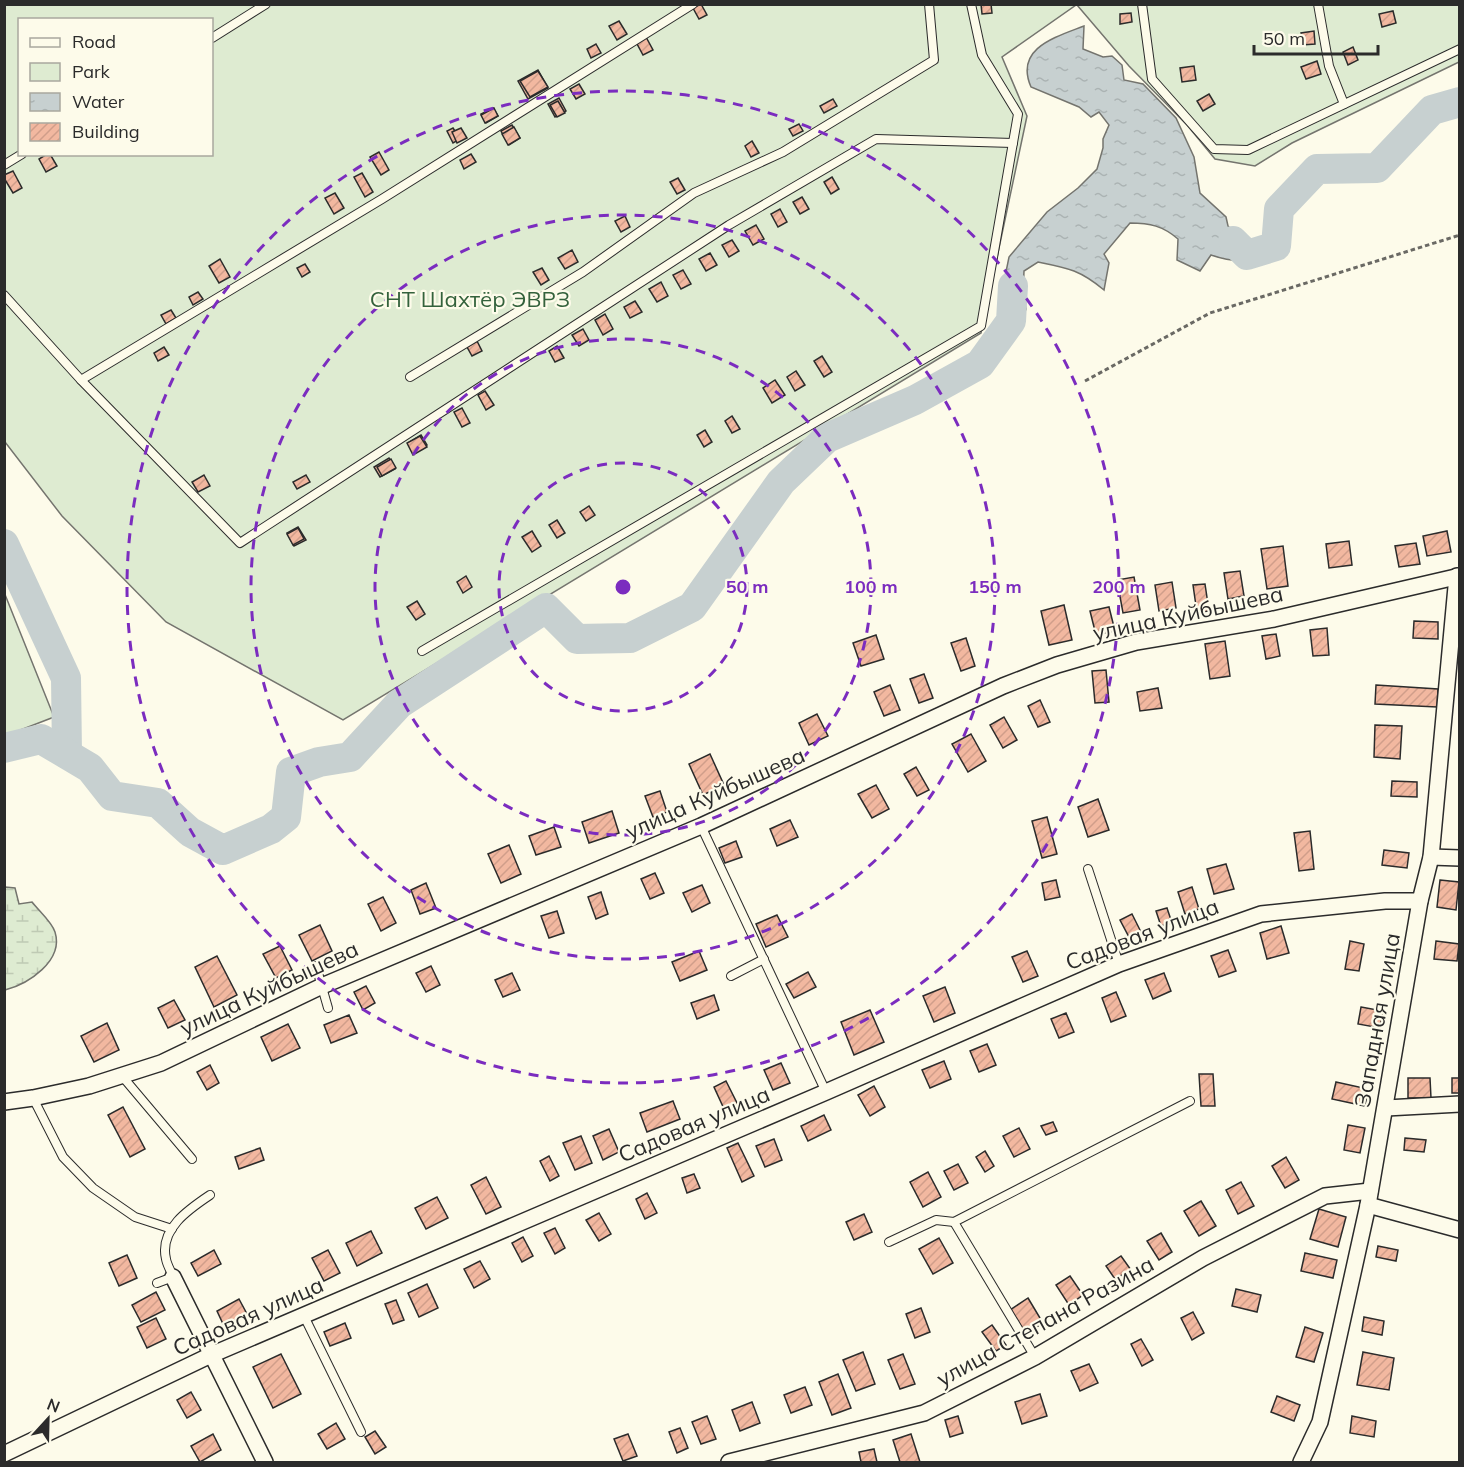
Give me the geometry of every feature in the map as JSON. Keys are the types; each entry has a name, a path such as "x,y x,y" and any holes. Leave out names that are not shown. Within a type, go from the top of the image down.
{"street":[{"name":"улица Куйбышева","path":"4,1102 89,1086 161,1064 322,986 700,826 1003,686 1057,665 1136,642 1274,619 1458,576"},
{"name":"Западная улица","path":"1301,1462 1320,1422 1369,1198 1420,901 1431,857 1458,576"},
{"path":"1431,857 1460,858"},
{"name":"Садовая улица","path":"4,1454 211,1355 1119,964 1262,914 1332,906 1420,901"},
{"path":"1386,1108 1460,1104"},
{"name":"улица Степана Разина","path":"729,1462 924,1413 1035,1357 1203,1258 1325,1196 1369,1198"},
{"path":"1369,1198 1460,1230"},
{"path":"173,1277 265,1462"}],"lane":[{"path":"213,37 266,4"},
{"path":"81,380 382,199 693,4"},
{"path":"410,377 583,272 694,193 783,152 934,60 930,4"},
{"path":"422,651 981,326 1018,114 982,55 970,4"},
{"path":"1142,4 1152,79 1214,149 1248,150 1460,49"},
{"path":"1317,4 1329,66 1344,105"},
{"path":"4,295 81,380 240,543 729,225 876,140 1013,143"},
{"path":"4,165 19,156"},
{"path":"700,826 826,1092"},
{"path":"1088,869 1119,964"},
{"path":"731,976 764,959"},
{"path":"316,966 328,1008"},
{"path":"122,1076 192,1159"},
{"path":"33,1098 63,1157 93,1188 135,1217 172,1229"},
{"path":"889,1242 936,1220 954,1222 1190,1101"},
{"path":"157,1283 173,1277 165,1257 167,1238 177,1220 210,1195"},
{"path":"954,1222 1035,1357"},
{"path":"304,1316 361,1432"}],"path":[{"path":"1085,381 1210,313 1460,236"}],"green space":[{"name":"СНТ Шахтёр ЭВРЗ","path":"5,5 1076,5 1002,57 1027,116 981,333 343,720 166,622 62,516 5,442"},
{"path":"1077,5 1459,5 1459,62 1292,143 1255,166 1215,159 1187,125 1129,66"},
{"path":"4,592 54,717 5,736 4,736"},
{"path":"5,887 15,888 19,904 32,902 51,924 55,932 56,943 49,962 42,970 24,982 5,990"}],"water":[{"path":"1084,26 1083,49 1103,57 1112,56 1122,65 1124,80 1143,84 1176,118 1194,157 1200,193 1226,217 1228,226 1247,248 1264,243 1269,255 1240,261 1211,255 1200,271 1177,260 1178,239 1167,231 1156,226 1130,223 1104,254 1109,263 1104,290 1080,274 1058,266 1038,262 1024,271 1023,294 1026,309 1018,331 1003,320 999,306 1009,257 1047,212 1078,188 1097,169 1103,139 1109,125 1099,112 1091,117 1079,107 1031,87 1027,74 1028,63 1033,53 1050,40"}],"building":[{"path":"701,4 707,15 699,19 693,8"},
{"path":"981,4 991,4 992,13 982,14"},
{"path":"1393,11 1396,23 1382,27 1379,14"},
{"path":"1131,13 1132,22 1120,24 1120,14"},
{"path":"619,21 627,34 617,40 609,26"},
{"path":"1314,31 1315,44 1302,45 1301,33"},
{"path":"646,37 653,50 643,55 636,42"},
{"path":"596,44 601,53 591,58 587,49"},
{"path":"1353,47 1358,60 1348,65 1343,52"},
{"path":"1317,61 1321,74 1306,79 1301,67"},
{"path":"1194,66 1196,80 1182,82 1180,68"},
{"path":"538,70 548,88 528,99 518,81"},
{"path":"538,71 548,87 530,97 520,81"},
{"path":"579,84 585,94 576,99 570,89"},
{"path":"1209,94 1215,104 1203,111 1197,101"},
{"path":"559,98 566,111 555,117 548,104"},
{"path":"833,99 837,106 824,113 820,106"},
{"path":"558,101 565,113 557,117 550,105"},
{"path":"493,108 498,116 486,123 481,114"},
{"path":"494,108 498,116 485,123 481,115"},
{"path":"799,124 803,131 793,136 789,129"},
{"path":"512,125 520,138 509,145 501,131"},
{"path":"514,127 520,138 508,145 502,134"},
{"path":"453,128 460,139 453,143 447,131"},
{"path":"461,128 467,138 457,143 452,132"},
{"path":"752,141 759,153 751,157 745,146"},
{"path":"379,152 389,170 381,175 370,157"},
{"path":"471,154 476,162 464,169 460,160"},
{"path":"51,156 57,166 46,172 39,159"},
{"path":"13,171 22,188 13,193 4,175"},
{"path":"362,173 373,192 365,197 354,177"},
{"path":"832,177 839,189 831,194 824,182"},
{"path":"678,178 685,190 677,194 670,182"},
{"path":"335,193 344,208 334,214 325,198"},
{"path":"802,197 809,209 800,214 793,202"},
{"path":"780,209 787,222 778,227 771,214"},
{"path":"625,216 630,227 621,232 615,221"},
{"path":"756,225 764,239 753,245 745,231"},
{"path":"732,240 739,251 729,257 722,245"},
{"path":"572,250 578,262 565,269 558,258"},
{"path":"710,253 717,265 706,271 699,259"},
{"path":"220,259 230,277 219,283 209,266"},
{"path":"305,264 310,272 302,277 297,268"},
{"path":"542,268 549,280 541,285 533,272"},
{"path":"683,270 691,284 681,289 673,275"},
{"path":"661,282 668,296 657,302 649,289"},
{"path":"198,292 203,299 193,305 189,297"},
{"path":"635,301 642,312 630,318 624,307"},
{"path":"171,310 176,318 166,324 161,315"},
{"path":"605,314 613,329 603,335 595,320"},
{"path":"583,329 589,340 579,346 572,335"},
{"path":"477,341 482,351 472,356 467,347"},
{"path":"557,346 564,358 555,362 549,351"},
{"path":"164,347 169,355 158,361 154,353"},
{"path":"822,356 832,372 824,377 814,361"},
{"path":"796,371 805,385 795,391 787,377"},
{"path":"775,380 785,395 772,403 763,388"},
{"path":"485,391 494,405 486,410 478,395"},
{"path":"462,408 470,423 462,427 454,412"},
{"path":"732,416 740,429 732,433 725,421"},
{"path":"705,430 712,442 704,447 697,435"},
{"path":"421,435 427,445 413,453 408,443"},
{"path":"420,436 427,447 413,455 407,443"},
{"path":"389,458 395,469 380,477 374,467"},
{"path":"391,459 396,468 382,476 377,467"},
{"path":"204,475 210,486 198,492 192,482"},
{"path":"306,475 310,482 297,489 293,482"},
{"path":"589,506 595,515 586,521 580,512"},
{"path":"557,520 565,533 557,538 549,525"},
{"path":"298,527 306,540 294,546 287,533"},
{"path":"298,528 304,539 293,545 287,534"},
{"path":"532,531 541,546 532,552 522,537"},
{"path":"1447,531 1451,552 1427,556 1423,536"},
{"path":"1349,541 1352,565 1329,568 1326,544"},
{"path":"1416,543 1420,564 1399,567 1395,546"},
{"path":"1283,546 1288,586 1267,589 1261,549"},
{"path":"1240,571 1244,596 1228,599 1224,573"},
{"path":"466,576 472,587 463,593 457,582"},
{"path":"1134,577 1140,610 1123,613 1117,580"},
{"path":"1172,582 1176,608 1159,611 1155,585"},
{"path":"1205,584 1209,611 1197,613 1193,585"},
{"path":"417,601 425,614 416,620 407,607"},
{"path":"1064,605 1072,640 1049,645 1041,611"},
{"path":"1109,607 1115,631 1096,635 1090,611"},
{"path":"1414,621 1438,622 1438,639 1413,638"},
{"path":"1327,628 1329,655 1313,656 1310,630"},
{"path":"1276,634 1280,656 1266,659 1262,636"},
{"path":"876,635 884,659 861,666 853,643"},
{"path":"966,638 975,666 961,671 951,643"},
{"path":"1225,641 1230,676 1210,679 1205,644"},
{"path":"1106,670 1109,702 1095,703 1092,671"},
{"path":"924,674 933,698 919,703 910,679"},
{"path":"890,685 900,710 884,716 874,692"},
{"path":"1376,685 1438,689 1437,707 1375,704"},
{"path":"1158,688 1162,708 1140,711 1137,692"},
{"path":"1040,700 1050,722 1038,727 1028,706"},
{"path":"817,714 828,736 809,745 799,723"},
{"path":"1004,717 1017,740 1003,748 990,725"},
{"path":"1375,725 1402,726 1400,759 1374,757"},
{"path":"971,734 986,761 968,772 952,744"},
{"path":"710,754 724,785 703,795 689,764"},
{"path":"916,767 929,790 917,796 904,774"},
{"path":"1392,781 1417,782 1417,797 1391,796"},
{"path":"876,785 889,809 872,818 858,794"},
{"path":"660,791 667,812 653,817 645,796"},
{"path":"1098,799 1109,830 1088,837 1078,807"},
{"path":"612,811 619,833 589,843 582,822"},
{"path":"1047,817 1057,854 1042,858 1032,821"},
{"path":"790,820 798,837 777,846 770,829"},
{"path":"554,827 561,847 536,855 529,836"},
{"path":"1310,831 1314,869 1299,871 1294,833"},
{"path":"736,841 742,857 725,863 719,848"},
{"path":"509,845 521,874 501,883 488,854"},
{"path":"1384,850 1409,853 1407,868 1382,865"},
{"path":"1226,864 1234,889 1214,894 1207,869"},
{"path":"655,873 664,893 650,899 641,879"},
{"path":"1056,880 1060,897 1045,900 1042,883"},
{"path":"1440,880 1459,882 1456,910 1437,907"},
{"path":"426,883 436,908 420,914 411,890"},
{"path":"702,885 710,903 692,912 683,893"},
{"path":"1192,887 1199,909 1185,914 1178,892"},
{"path":"601,892 608,914 596,919 588,897"},
{"path":"383,897 396,923 381,931 368,904"},
{"path":"1167,908 1172,923 1161,926 1156,911"},
{"path":"557,911 564,933 549,938 541,916"},
{"path":"1132,914 1141,932 1129,937 1120,920"},
{"path":"777,915 788,937 766,947 756,924"},
{"path":"320,925 332,951 312,961 299,935"},
{"path":"1281,926 1289,953 1267,959 1260,933"},
{"path":"1350,941 1364,944 1359,971 1345,969"},
{"path":"1436,941 1459,944 1457,961 1434,959"},
{"path":"280,946 292,970 276,978 263,954"},
{"path":"1228,950 1236,971 1219,977 1211,956"},
{"path":"699,951 707,970 680,981 672,962"},
{"path":"1027,951 1038,976 1023,982 1012,957"},
{"path":"217,956 237,995 214,1007 195,967"},
{"path":"431,966 440,985 426,992 416,973"},
{"path":"808,972 816,987 794,998 786,984"},
{"path":"512,973 520,990 503,997 495,980"},
{"path":"1164,973 1171,991 1153,999 1145,980"},
{"path":"366,986 375,1003 363,1010 354,992"},
{"path":"945,987 955,1013 934,1022 923,996"},
{"path":"1116,992 1126,1016 1111,1022 1102,998"},
{"path":"714,995 719,1010 697,1019 691,1003"},
{"path":"174,1000 185,1020 168,1028 158,1008"},
{"path":"1361,1007 1383,1011 1380,1028 1358,1024"},
{"path":"870,1010 884,1042 854,1055 841,1022"},
{"path":"1066,1013 1074,1032 1059,1038 1051,1019"},
{"path":"349,1015 357,1033 331,1043 324,1025"},
{"path":"107,1023 119,1050 94,1062 81,1036"},
{"path":"288,1024 300,1048 272,1061 261,1037"},
{"path":"987,1044 996,1065 979,1072 970,1051"},
{"path":"944,1061 951,1079 930,1088 922,1070"},
{"path":"781,1063 790,1083 773,1090 764,1070"},
{"path":"210,1065 219,1083 207,1090 197,1072"},
{"path":"1199,1074 1213,1074 1215,1106 1201,1106"},
{"path":"1408,1078 1430,1078 1431,1098 1408,1098"},
{"path":"1452,1078 1460,1078 1460,1093 1452,1093"},
{"path":"726,1081 738,1105 725,1111 714,1087"},
{"path":"1336,1082 1368,1089 1365,1106 1332,1099"},
{"path":"874,1086 885,1107 870,1116 858,1095"},
{"path":"673,1101 680,1119 647,1132 640,1113"},
{"path":"123,1107 145,1149 130,1157 108,1115"},
{"path":"824,1115 831,1130 808,1141 801,1126"},
{"path":"1053,1122 1057,1131 1046,1135 1041,1126"},
{"path":"1348,1125 1365,1128 1360,1153 1344,1150"},
{"path":"1019,1128 1030,1149 1014,1157 1003,1136"},
{"path":"609,1129 619,1152 603,1160 593,1136"},
{"path":"581,1136 592,1163 575,1170 563,1143"},
{"path":"1405,1138 1426,1140 1424,1152 1404,1150"},
{"path":"774,1139 782,1160 765,1167 756,1146"},
{"path":"738,1143 754,1176 742,1182 727,1148"},
{"path":"260,1148 264,1160 239,1169 235,1157"},
{"path":"985,1151 994,1166 985,1172 976,1157"},
{"path":"549,1156 559,1176 550,1181 540,1161"},
{"path":"1286,1157 1299,1180 1285,1188 1272,1166"},
{"path":"958,1164 968,1183 954,1190 944,1171"},
{"path":"928,1172 941,1197 923,1207 910,1182"},
{"path":"694,1174 700,1188 687,1193 682,1178"},
{"path":"486,1177 501,1207 486,1214 471,1185"},
{"path":"1241,1182 1254,1206 1238,1214 1226,1190"},
{"path":"647,1193 657,1213 645,1219 636,1199"},
{"path":"437,1197 448,1218 426,1229 415,1208"},
{"path":"1201,1201 1216,1226 1199,1236 1184,1211"},
{"path":"1319,1209 1346,1217 1338,1247 1310,1239"},
{"path":"599,1213 611,1234 599,1241 586,1220"},
{"path":"864,1214 872,1232 854,1240 846,1222"},
{"path":"555,1228 565,1248 555,1254 544,1233"},
{"path":"371,1231 382,1253 357,1266 346,1243"},
{"path":"1161,1233 1172,1252 1159,1260 1147,1241"},
{"path":"523,1237 533,1256 522,1262 512,1243"},
{"path":"939,1238 953,1263 933,1274 919,1249"},
{"path":"1378,1246 1398,1250 1396,1261 1376,1257"},
{"path":"214,1250 221,1264 198,1276 191,1263"},
{"path":"328,1250 340,1273 324,1281 312,1258"},
{"path":"1305,1253 1337,1260 1333,1278 1301,1271"},
{"path":"127,1255 137,1278 119,1286 109,1263"},
{"path":"1121,1256 1131,1270 1115,1279 1106,1266"},
{"path":"480,1261 490,1279 474,1288 464,1269"},
{"path":"1070,1276 1083,1295 1069,1305 1056,1285"},
{"path":"427,1284 438,1308 419,1317 408,1293"},
{"path":"1236,1289 1261,1295 1257,1312 1232,1306"},
{"path":"156,1292 165,1310 141,1322 132,1305"},
{"path":"1028,1298 1043,1323 1025,1334 1010,1310"},
{"path":"239,1299 247,1314 224,1326 217,1311"},
{"path":"396,1300 404,1320 393,1324 385,1304"},
{"path":"921,1308 930,1332 915,1338 906,1314"},
{"path":"1193,1312 1204,1333 1192,1340 1181,1318"},
{"path":"1364,1317 1384,1321 1382,1335 1362,1331"},
{"path":"156,1318 166,1339 147,1348 137,1327"},
{"path":"345,1323 351,1338 330,1346 324,1332"},
{"path":"992,1325 1006,1345 996,1351 982,1332"},
{"path":"1305,1327 1323,1333 1314,1362 1296,1357"},
{"path":"1141,1339 1153,1360 1142,1366 1131,1344"},
{"path":"863,1352 875,1384 856,1391 843,1360"},
{"path":"1363,1352 1394,1358 1389,1390 1357,1385"},
{"path":"281,1354 301,1394 273,1408 253,1367"},
{"path":"903,1354 915,1384 900,1389 888,1360"},
{"path":"1089,1364 1098,1383 1080,1391 1071,1371"},
{"path":"838,1374 851,1408 832,1415 819,1382"},
{"path":"805,1387 812,1405 791,1413 784,1395"},
{"path":"191,1392 201,1410 187,1418 177,1400"},
{"path":"1040,1394 1047,1416 1022,1424 1015,1402"},
{"path":"1277,1396 1300,1405 1294,1421 1271,1412"},
{"path":"752,1402 760,1423 740,1431 732,1410"},
{"path":"707,1416 716,1439 701,1444 692,1422"},
{"path":"958,1416 963,1433 950,1437 945,1420"},
{"path":"1352,1416 1376,1421 1374,1437 1350,1433"},
{"path":"336,1423 345,1439 327,1449 318,1434"},
{"path":"680,1428 688,1448 677,1453 669,1432"},
{"path":"375,1431 386,1447 375,1454 365,1437"},
{"path":"213,1434 221,1450 200,1462 191,1446"},
{"path":"628,1434 637,1456 623,1461 614,1439"},
{"path":"911,1434 920,1462 900,1462 893,1440"},
{"path":"874,1449 877,1462 861,1462 859,1452"}],"waterway":[{"path":"1233,241 1247,255 1276,246 1279,209 1317,169 1377,168 1432,110 1460,102"},
{"path":"4,748 41,739 90,768 112,796 158,803 190,832 223,850 271,829 286,817 291,772 319,762 350,757 399,704 546,608 577,639 630,638 692,607 781,482 827,438 915,400 980,364 1011,321 1013,286"},
{"path":"4,544 66,678 67,754"}]}
